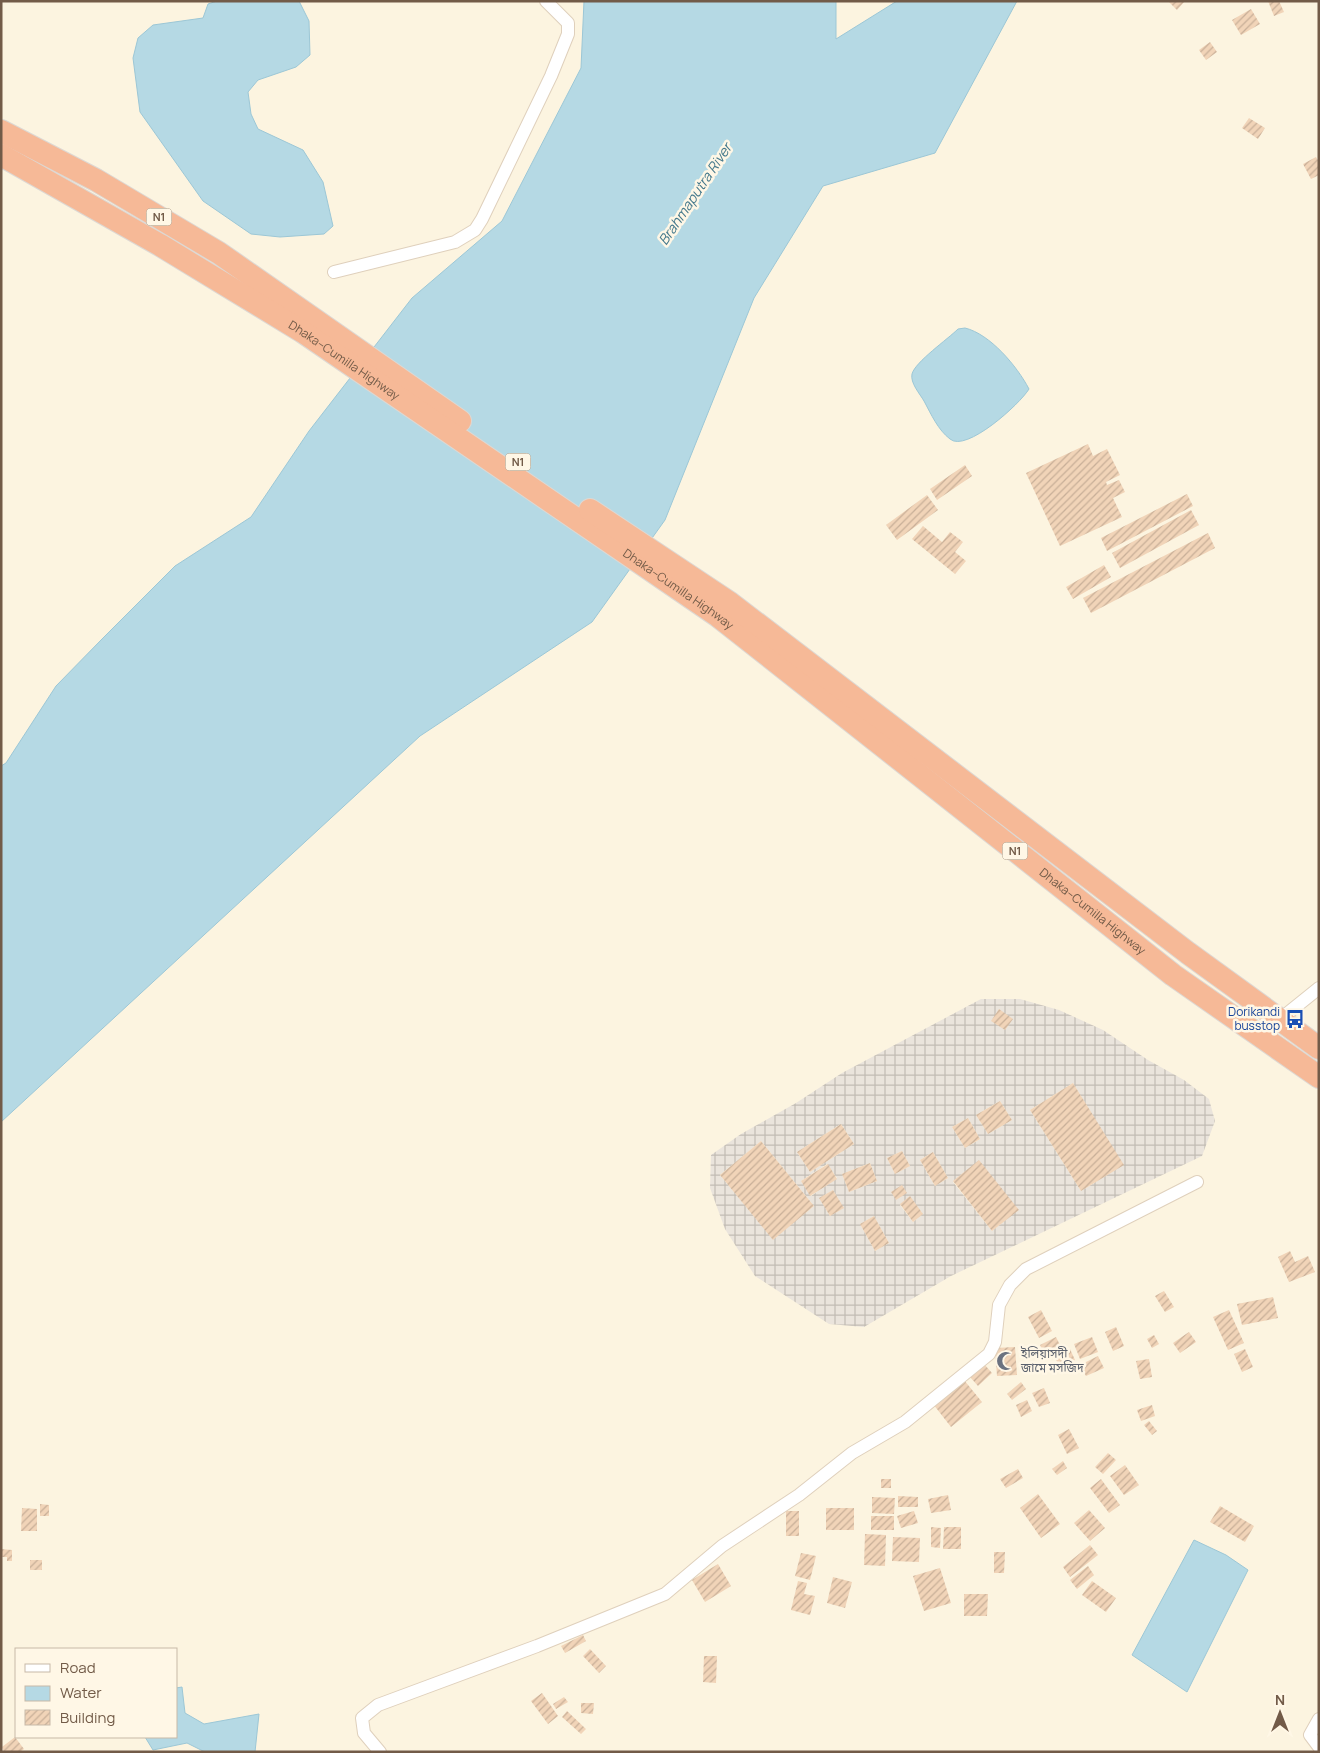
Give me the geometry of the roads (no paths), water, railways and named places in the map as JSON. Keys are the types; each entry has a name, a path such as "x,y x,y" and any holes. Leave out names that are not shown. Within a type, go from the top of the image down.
{"highway":[{"name":"Dhaka–Cumilla Highway","path":"1,131 96,180 219,253 307,324"},
{"name":"Dhaka–Cumilla Highway","path":"1,155 307,324 512,459 724,609 1278,1021 1319,1048"},
{"name":"Dhaka–Cumilla Highway","path":"724,609 1172,975 1319,1077"}],"street":[{"path":"334,272 455,242 475,230 551,76 568,34 568,23 546,1"},
{"path":"1278,1021 1319,988"},
{"path":"380,1752 364,1733 362,1718 378,1705 537,1646 665,1594 722,1546 799,1496 852,1453 906,1422 989,1354 995,1342 999,1306 1010,1285 1026,1269 1197,1182"},
{"path":"1319,1719 1310,1734 1319,1747"}],"water":[{"path":"217,1 299,1 309,21 310,55 296,67 258,80 248,92 251,114 258,129 303,150 323,182 333,226 324,234 280,237 251,234 203,201 140,112 133,58 138,38 153,25 203,18 208,4"},
{"name":"Brahmaputra River","path":"584,1 836,1 836,39 897,1 1017,1 935,153 823,186 754,298 665,520 592,622 420,736 1,1122 1,766 6,763 56,686 175,566 251,517 309,431 412,298 502,221 581,68"},
{"path":"965,328 984,337 1002,352 1029,389 1015,405 992,425 968,439 958,441 950,439 938,426 914,385 912,374 919,363 932,351 958,329"},
{"path":"1194,1540 1226,1555 1248,1570 1187,1692 1132,1655"},
{"path":"182,1687 185,1713 204,1724 259,1714 255,1752 205,1752 187,1743 153,1750 146,1738 178,1738 178,1688"}],"place":[{"name":"Dorikandi busstop","path":"1295,1019"},
{"name":"ইলিয়াসদী জামে মসজিদ","path":"1006,1361"}]}
